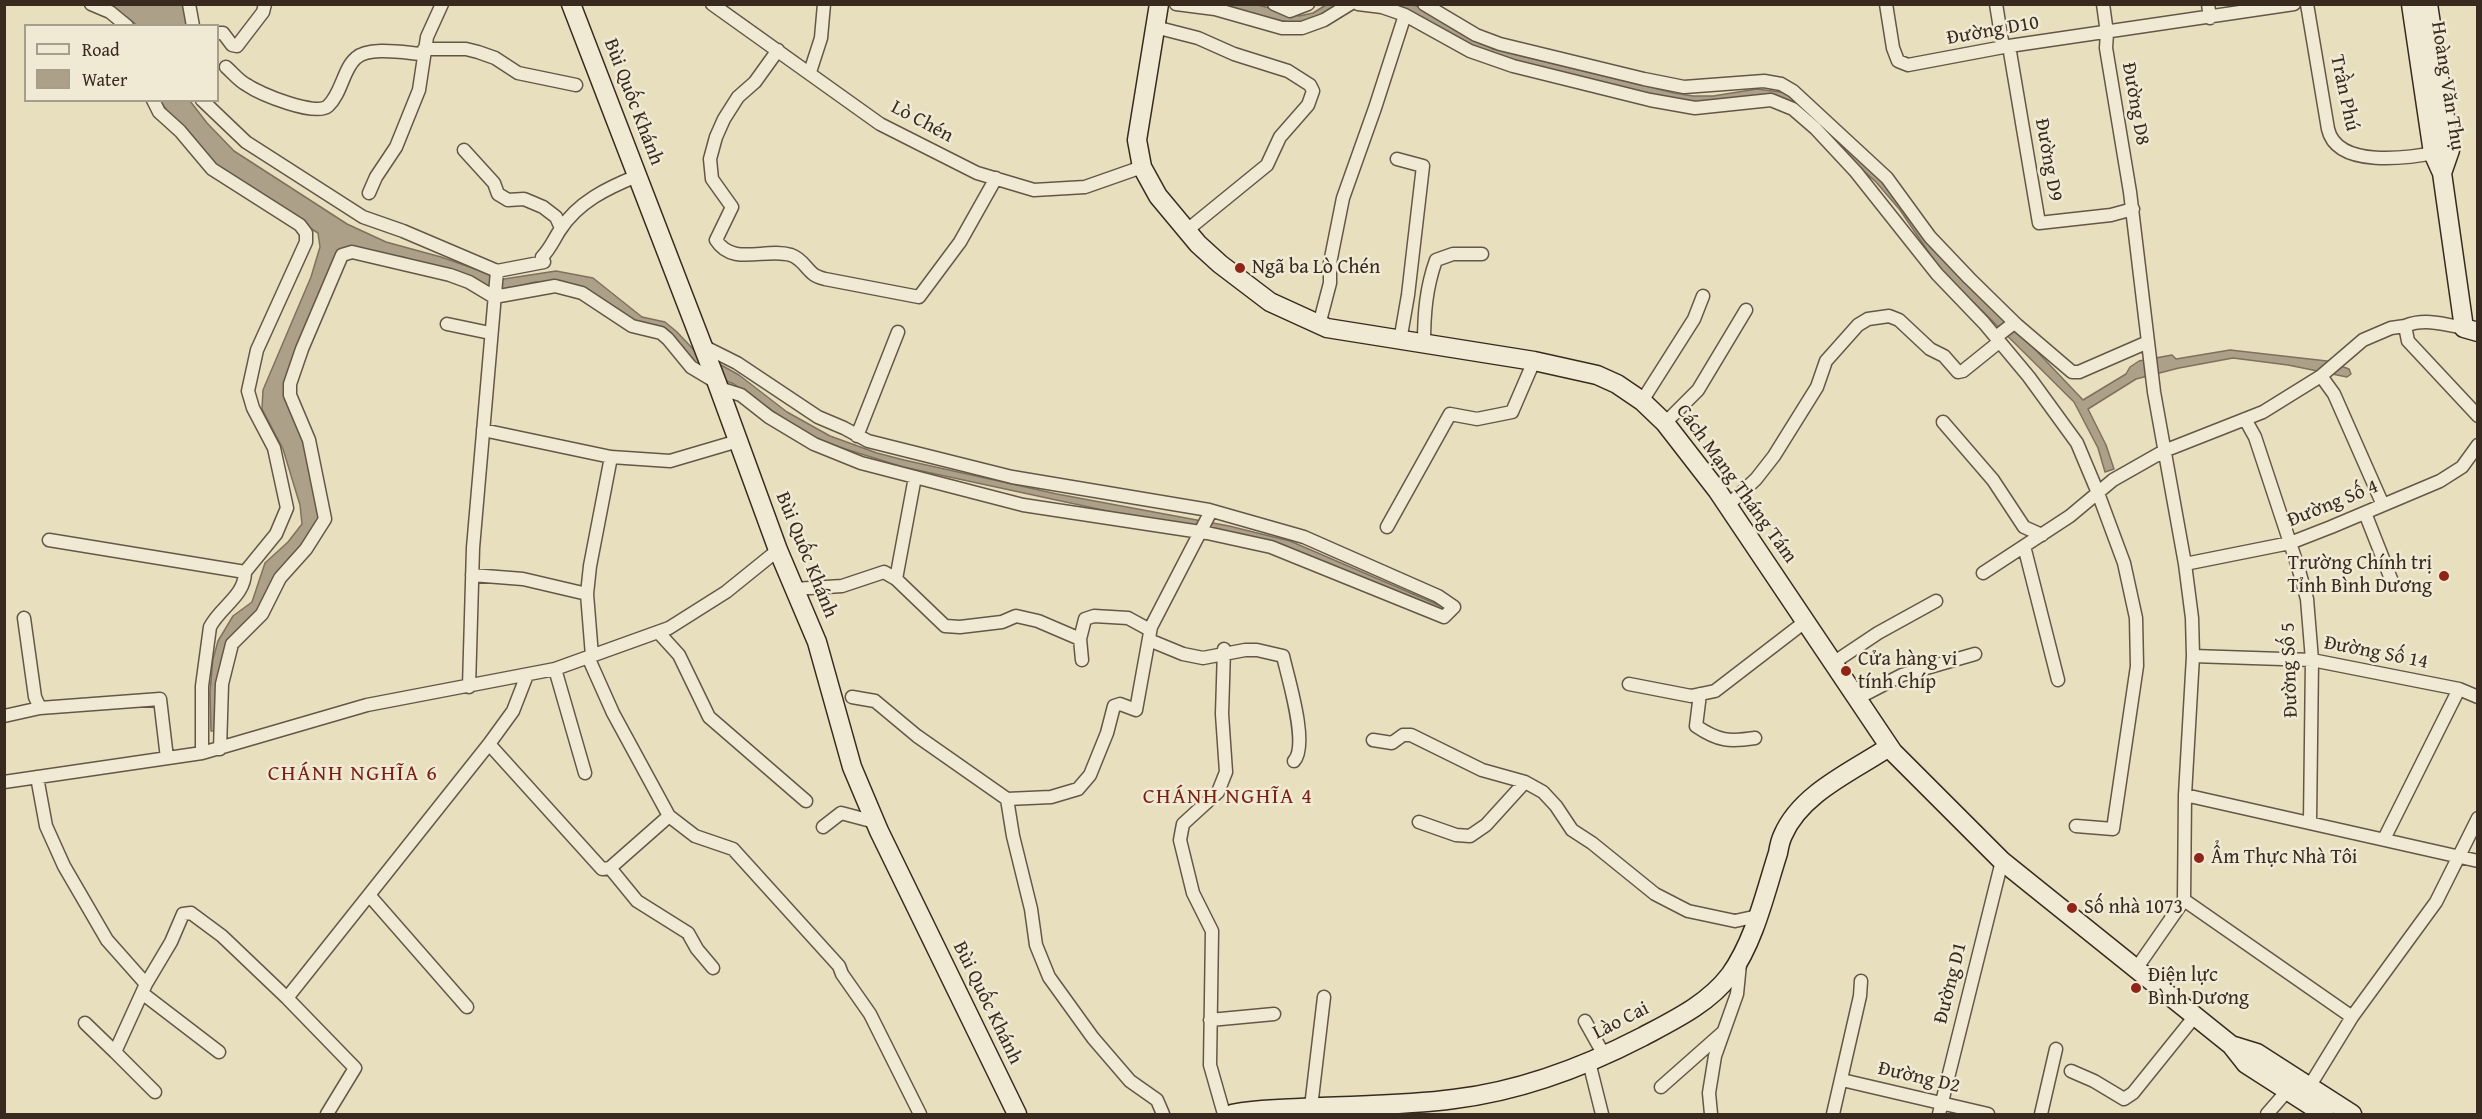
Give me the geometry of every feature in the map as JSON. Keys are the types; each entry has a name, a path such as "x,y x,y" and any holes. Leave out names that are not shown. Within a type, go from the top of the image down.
{"street":[{"path":"91,4 110,12 125,24"},
{"path":"189,4 194,24"},
{"path":"219,33 223,33 232,45 237,46 263,12 265,4"},
{"path":"369,193 376,177 396,147 423,75 424,52 442,4"},
{"name":"Bùi Quốc Khánh","path":"571,4 718,386 778,550 817,642 852,767 874,822 1017,1114"},
{"name":"Lò Chén","path":"712,4 880,124 977,172 1034,190 1085,187 1142,167"},
{"path":"810,72 821,38 824,4"},
{"name":"Cách Mạng Tháng Tám","path":"1159,4 1137,140 1142,167 1158,196 1186,231 1220,264 1270,302 1319,325 1400,341 1533,361 1597,375 1617,384 1642,401 1665,423 1693,457 1889,747 1947,808 2002,861 2231,1045 2246,1064 2324,1114"},
{"path":"1176,4 1215,9 1282,28 1302,28 1324,20 1350,4"},
{"path":"1274,4 1290,11 1308,4"},
{"path":"1358,4 1382,7 1405,15 1470,51 1513,66 1650,100 1695,108 1771,100 1793,109 1815,128 1850,166 1894,217 1937,274 2029,377 2077,443 2124,563 2136,618 2137,666 2113,829 2076,826"},
{"path":"1424,4 1476,35 1500,44 1684,87 1764,81 1781,84 1814,107 1887,178 1930,237 2014,323 2072,372 2079,372 2149,348"},
{"name":"Đường D10","path":"1886,4 1893,48 1898,61 1908,65 2006,47 2294,4"},
{"name":"Đường D9","path":"1996,4 2039,223 2111,215 2133,209"},
{"name":"Đường D8","path":"2103,4 2107,33 2106,48 2133,209 2154,392 2192,618 2193,656 2185,795 2184,900"},
{"path":"2208,4 2210,18"},
{"name":"Trần Phú","path":"2307,4 2328,129 2334,143 2345,151 2367,157 2402,157 2441,152"},
{"name":"Hoàng Văn Thụ","path":"2411,4 2424,17 2442,173 2471,330"},
{"path":"1319,325 1330,283 1330,263 1343,198 1405,15"},
{"path":"1155,27 1198,38 1234,54 1288,71 1310,85 1313,91 1308,105 1280,137 1267,165 1186,231"},
{"path":"226,67 244,84 262,94 318,110 327,107 332,102 351,64 362,54 386,51 424,52 466,49 495,58 518,73 576,85"},
{"path":"778,50 755,82 738,97 716,137 710,159 712,179 732,207 716,240 723,249 736,256 788,254 800,259 812,274 825,279 919,297 960,242 996,178"},
{"path":"1717,84 1720,106"},
{"path":"154,102 159,112 180,130 213,169 300,225 306,233 306,242 257,350 248,391 253,408 274,448 287,508 276,534 245,572 243,586 214,618 210,627 202,686 202,753"},
{"path":"204,102 246,142 363,217 403,231 497,273 543,262 542,257 550,249 561,228 582,206 602,190 637,176"},
{"path":"464,150 494,183 498,194 508,200 524,199 543,207 556,217 561,228"},
{"path":"1850,166 1863,155"},
{"path":"1396,159 1423,166 1408,295 1400,341"},
{"path":"220,749 222,684 232,644 262,614 280,578 306,549 325,519 309,440 290,395 290,384 302,349 342,255 352,252 450,275 494,295 555,286 582,292 632,326 661,333 691,367 718,386 741,395 769,417 814,444 861,463 1023,505 1199,531 1271,547 1444,617 1455,607 1438,596 1304,537 1209,510 1012,477 868,441 818,417 750,371 704,350"},
{"path":"1424,344 1425,301 1436,260 1454,254 1482,254"},
{"path":"469,687 472,575 490,333 497,273"},
{"path":"1642,401 1694,319 1703,296"},
{"path":"1665,423 1698,390 1746,310"},
{"path":"1727,506 1756,479 1774,456 1817,387 1826,361 1858,325 1879,316 1889,316 1899,320 1930,349 1944,356 1958,372 1963,371 2014,323"},
{"path":"1983,573 2070,516 2113,480 2164,451 2263,412 2321,376 2363,340 2391,328 2414,322 2437,322 2471,330"},
{"path":"447,324 490,333"},
{"path":"2405,326 2408,341 2478,416"},
{"path":"857,436 898,332"},
{"path":"1388,527 1450,414 1477,419 1512,412 1533,361"},
{"path":"2321,376 2334,394 2383,505"},
{"name":"Đường Số 5","path":"2245,419 2255,437 2307,599 2312,660 2310,822"},
{"path":"1943,422 1993,480 2024,527 2042,534"},
{"path":"483,430 611,457 641,457 670,461 738,441"},
{"name":"Đường Số 4","path":"2184,564 2290,543 2365,513 2440,481 2462,467 2478,445"},
{"path":"611,457 590,566 587,594 590,657 613,713 669,816 695,836 733,849 837,963 870,1014 920,1114"},
{"path":"897,579 915,477"},
{"path":"2365,513 2393,584"},
{"path":"852,697 875,700 917,736 1007,799 1051,797 1073,792 1090,775 1114,706 1120,704 1136,710 1149,635 1209,514"},
{"path":"49,540 245,572"},
{"path":"2024,546 2058,680"},
{"path":"4,782 202,753 368,705 555,669 659,633 726,592 778,550"},
{"path":"794,589 842,586 884,572 897,579 945,626 960,627 1002,622 1016,616 1038,621 1080,639"},
{"path":"472,575 523,579 587,594"},
{"path":"1833,663 1878,633 1935,601"},
{"path":"1082,660 1080,639 1085,619 1094,616 1132,619 1149,635 1183,654 1203,658 1224,652 1257,650 1283,656 1296,714 1299,752 1294,761"},
{"path":"24,618 35,697 40,708"},
{"path":"1629,684 1691,696 1716,691 1806,621"},
{"path":"659,633 679,655 709,717 806,801"},
{"path":"1224,652 1222,714 1226,772 1218,792 1183,824 1180,840 1193,893 1212,931 1210,1065 1224,1114"},
{"path":"1856,699 1902,675 1975,654"},
{"name":"Đường Số 14","path":"2193,656 2312,660 2459,689 2478,697"},
{"path":"555,669 585,773"},
{"path":"287,998 489,744 513,711 527,675"},
{"path":"2385,839 2459,689"},
{"path":"1700,694 1696,726 1711,736 1732,741 1755,738"},
{"path":"4,716 40,708 160,699 167,758"},
{"path":"1373,740 1392,743 1403,735 1411,735 1482,770 1525,782 1543,792 1556,806 1572,831 1592,843 1655,894 1688,911 1735,921 1758,916"},
{"path":"489,744 600,868 605,870 669,816"},
{"name":"Lào Cai","path":"1232,1114 1311,1107 1452,1100 1523,1086 1550,1079 1596,1059 1696,1007 1713,994 1740,958 1758,916 1783,835 1804,806 1826,788 1889,747"},
{"path":"37,777 46,826 64,866 106,940 144,988 219,1052"},
{"path":"1419,822 1456,835 1470,836 1486,825 1525,782"},
{"path":"2185,795 2478,861"},
{"path":"1007,799 1013,836 1031,909 1036,945 1049,977 1093,1038 1130,1081 1157,1100 1163,1114"},
{"path":"823,827 841,813 874,822"},
{"path":"2309,1087 2352,1017 2436,902 2478,818"},
{"name":"Đường D1","path":"1941,1109 2002,861"},
{"path":"610,868 637,901 688,933 697,949 713,968"},
{"path":"369,896 467,1007"},
{"path":"2136,969 2184,900 2352,1017"},
{"path":"115,1052 144,988 171,942 183,914 191,913 222,936 355,1068 327,1114"},
{"path":"1711,1114 1709,1093 1715,1056 1737,994 1740,958"},
{"path":"1833,1114 1860,996 1861,981"},
{"path":"1311,1107 1324,997"},
{"path":"1210,1020 1274,1014"},
{"path":"2071,1071 2094,1081 2124,1099 2133,1093 2195,1016"},
{"path":"1585,1022 1596,1059 1602,1114"},
{"path":"85,1023 155,1092"},
{"path":"1661,1087 1723,1032"},
{"name":"Cách Mạng Tháng Tám","path":"2231,1045 2257,1053 2352,1114"},
{"path":"2041,1114 2056,1049"},
{"name":"Đường D2","path":"1842,1080 1941,1109 1988,1114"},
{"path":"2267,1114 2287,1091"}],"water":[{"path":"105,5 182,5 189,17 188,24 136,24 117,10"},
{"path":"1216,5 1258,5 1299,16 1313,13 1326,5 1345,5 1299,25"},
{"path":"1381,5 1413,5 1424,8 1493,49 1674,93 1713,96 1757,89 1788,93 1882,175 2029,343 2083,400 2126,374 2130,367 2139,361 2172,355 2176,359 2230,350 2327,361 2349,369 2351,374 2347,377 2288,365 2233,358 2136,379 2088,409 2106,445 2114,469 2105,472 2098,448 2074,402 1940,269 1900,210 1876,182 1787,102 1693,106 1489,57"},
{"path":"161,102 191,102 234,151 347,224 386,242 441,257 504,279 556,271 593,278 642,317 665,322 694,350 739,375 787,412 830,436 904,460 1057,494 1229,526 1290,541 1448,609 1444,611 1298,552 903,467 839,447 806,434 734,384 699,370 680,350 559,281 535,282 503,290 485,287 450,272 403,257 346,248 289,377 315,485 319,517 317,526 260,610 231,641 218,731 211,731 210,692 213,659 218,641 233,616 252,602 265,563 288,542 302,524 300,505 283,449 262,409 263,390 311,277 320,247 318,233 222,172 185,135"}],"place":[{"name":"Ngã ba Lò Chén","path":"1240,268"},
{"name":"Trường Chính trị Tỉnh Bình Dương","path":"2444,576"},
{"name":"Cửa hàng vi tính Chíp","path":"1846,671"},
{"name":"Ẩm Thực Nhà Tôi","path":"2199,858"},
{"name":"Số nhà 1073","path":"2072,908"},
{"name":"Điện lực Bình Dương","path":"2136,988"}],"district":[{"name":"CHÁNH NGHĨA 6","path":"353,774"},
{"name":"CHÁNH NGHĨA 4","path":"1228,797"}]}
